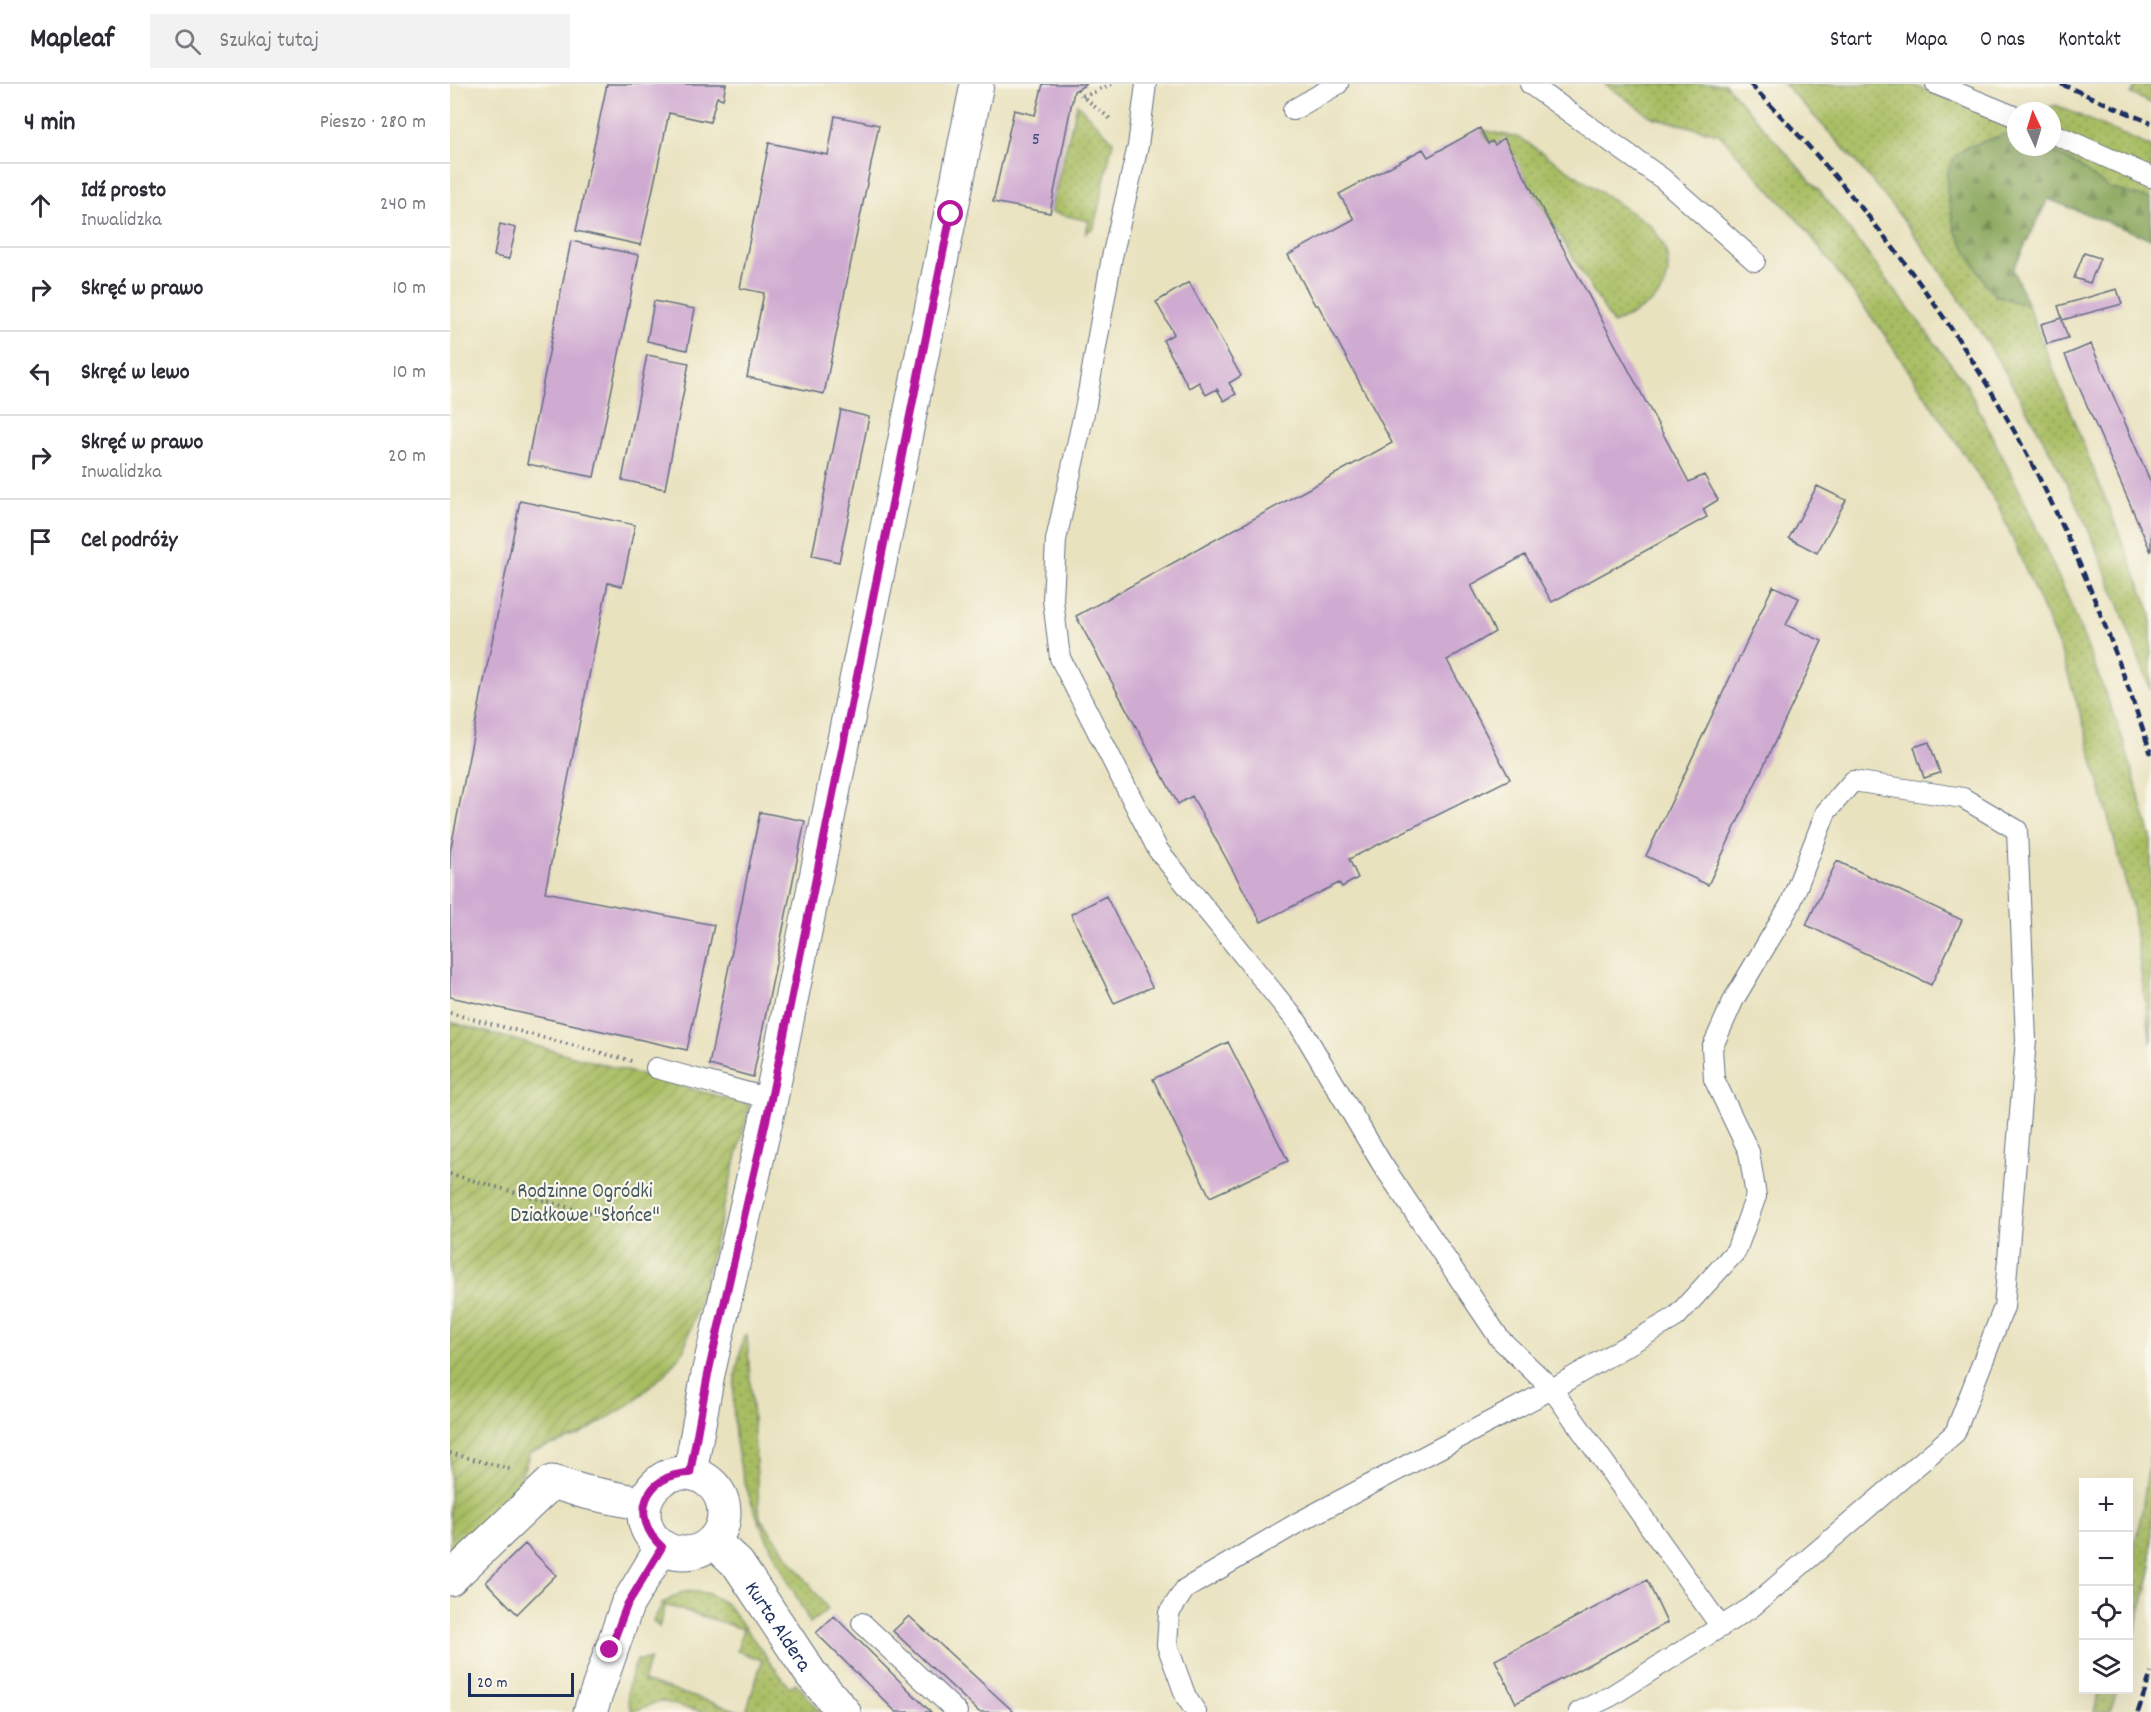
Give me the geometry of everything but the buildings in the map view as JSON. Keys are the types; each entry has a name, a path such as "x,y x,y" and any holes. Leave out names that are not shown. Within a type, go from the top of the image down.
{"street":[{"path":"690,1473 708,1374 771,1099 977,84"},
{"path":"676,1473 690,1473 704,1478 715,1487 723,1501 723,1523 713,1541 702,1550 689,1554 675,1553 662,1547 652,1538 645,1526 644,1504 653,1487 663,1479 676,1473"},
{"path":"450,1579 552,1482 585,1492 644,1504"},
{"name":"Kurta Aldera","path":"713,1541 738,1564 811,1674 844,1712"},
{"path":"590,1712 627,1605 662,1547"}],"lane":[{"path":"1146,84 1138,146 1112,257 1086,404 1056,540 1053,600 1060,658 1158,850 1298,1023 1382,1164 1500,1339 1552,1389 1721,1627"},
{"path":"1293,110 1338,84"},
{"path":"1530,84 1663,179 1755,261"},
{"path":"1936,84 2007,113"},
{"path":"2061,137 2151,177"},
{"path":"1196,1712 1186,1697 1167,1645 1169,1613 1185,1589 1299,1522 1552,1389 1676,1317 1736,1251 1756,1196 1749,1152 1714,1079 1712,1048 1734,999 1790,905 1826,812 1853,781 1963,798 2017,830 2026,1040 2004,1307 1955,1433 1752,1607 1611,1696 1579,1712"},
{"path":"656,1068 771,1099"},
{"path":"862,1623 957,1712"}],"path":[{"path":"1083,97 1112,84"},
{"path":"1078,89 1083,97 1118,126"},
{"path":"450,1012 656,1068"},
{"path":"450,1174 606,1218"},
{"path":"450,1453 552,1482"}],"green space":[{"path":"1605,84 1725,84 1822,194 1966,384 2021,494 2071,605 2123,739 2151,837 2151,1044 2132,907 2084,726 2061,652 1998,505 1884,334 1804,227 1719,134 1652,117"},
{"path":"1784,84 1910,84 1984,112 2007,111 2007,156 2061,156 2061,107 2151,147 2151,239 2048,199 2013,269 2151,613 2151,691 2088,528 2020,397 1973,320 1922,246 1847,152"},
{"path":"2137,84 2151,84 2151,103 2131,94"},
{"path":"1077,104 1113,141 1094,227 1086,233 1089,221 1050,212"},
{"path":"1482,130 1520,138 1650,225 1663,244 1668,261 1667,279 1657,296 1642,309 1613,324 1507,148 1496,154"},
{"path":"2007,133 2007,156 2061,156 2109,188 2151,199 2151,239 2048,199 2013,269 2028,306 1995,295 1985,283 1954,228 1947,191 1947,173 1955,156 1968,147"},
{"name":"Rodzinne Ogródki Działkowe \"Słońce\"","path":"450,1022 750,1105 701,1295 683,1352 665,1374 629,1405 578,1436 530,1452 517,1488 450,1553"},
{"path":"747,1335 760,1518 828,1609 810,1623 780,1566 755,1511 738,1453 734,1422 734,1389 743,1339"},
{"path":"2151,1450 2151,1571 2133,1640 2133,1553"},
{"path":"684,1591 707,1593 727,1604 789,1687 796,1683 821,1712 746,1712 762,1660 737,1651 743,1629 666,1605 659,1627 653,1621 663,1603"},
{"path":"650,1659 643,1681 742,1712 703,1712 660,1701 632,1712 628,1699 628,1686 632,1673 637,1660"},
{"path":"2099,1694 2116,1694 2110,1712 2094,1712"}],"railway":[{"path":"1750,84 1795,131 1880,231 1956,336 1991,391 2053,506 2081,567 2118,660 2151,754"},
{"path":"2061,84 2151,123"},
{"path":"2138,1712 2151,1673"}],"route":[{"path":"610,1650 627,1605 662,1547 652,1538 645,1526 644,1504 653,1487 663,1479 676,1473 690,1473 708,1374 771,1099 951,214"}]}
